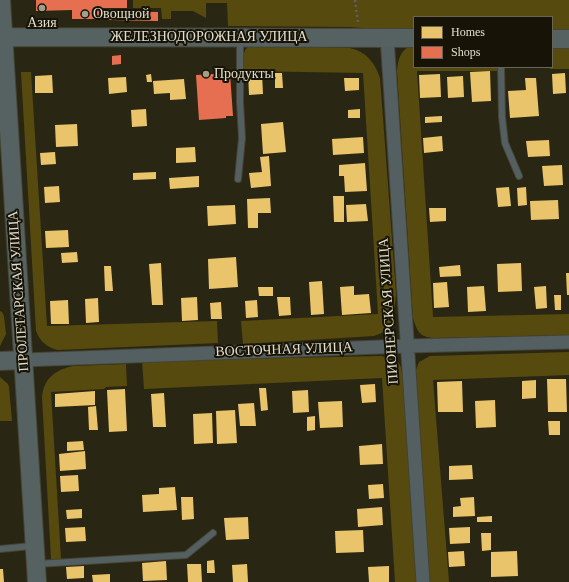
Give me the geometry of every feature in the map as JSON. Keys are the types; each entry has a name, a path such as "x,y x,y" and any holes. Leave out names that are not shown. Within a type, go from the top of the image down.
{"street":[{"name":"ПРОЛЕТАРСКАЯ УЛИЦА","path":"1,0 37,582"},
{"name":"ЖЕЛЕЗНОДОРОЖНАЯ УЛИЦА","path":"3,37 413,38"},
{"name":"ПИОНЕРСКАЯ УЛИЦА","path":"387,38 423,582"},
{"path":"553,39 569,39"},
{"name":"ВОСТОЧНАЯ УЛИЦА","path":"0,361 408,346 569,342"}],"lane":[{"path":"238,179 242,138 240,102 240,37"},
{"path":"500,68 502,117 506,143 519,176"},
{"path":"36,564 92,559 186,555 213,533"},
{"path":"0,549 35,546"}],"path":[{"path":"355,0 359,37"}],"shaded area":[{"path":"133,0 569,0 569,30 553,30 553,16 413,16 413,30 386,30 350,27 228,26 227,3 206,3 206,18 193,11 171,11 171,19 162,19 161,8 133,8"},
{"path":"413,44 413,68 497,68 497,71 417,71 433,317 569,314 569,335 434,338 422,335 417,330 413,318 397,71 401,54"},
{"path":"250,45 350,48 366,55 373,63 378,73 380,78 396,293 394,314 391,325 381,333 374,336 243,344 241,321 378,314 363,73 243,71 244,53"},
{"path":"553,45 569,46 569,69 550,69 553,68"},
{"path":"21,72 31,72 47,326 217,321 218,343 58,350 44,344 36,331"},
{"path":"0,311 4,316 6,334 0,346"},
{"path":"569,352 569,375 433,380 449,582 429,582 416,370 419,362 430,356"},
{"path":"382,356 395,361 400,365 405,384 420,582 395,582 382,378 144,389 142,361"},
{"path":"126,364 127,386 51,392 61,559 51,559 42,397 43,390 48,380 52,376 61,370 73,366"},
{"path":"0,377 8,384 9,387 12,421 0,421"}],"building: Homes":[{"path":"490,71 491,101 472,102 470,72"},
{"path":"248,73 262,73 263,94 249,95"},
{"path":"275,73 282,73 283,88 275,88"},
{"path":"565,73 566,93 553,94 552,74"},
{"path":"151,74 152,82 147,82 146,75"},
{"path":"440,74 441,97 420,98 419,75"},
{"path":"52,75 53,93 35,93 35,76"},
{"path":"463,76 464,97 448,98 447,77"},
{"path":"126,77 127,92 109,94 108,78"},
{"path":"344,78 359,78 359,90 345,91"},
{"path":"525,78 536,78 539,116 510,118 508,91 526,90"},
{"path":"184,79 186,99 170,100 170,93 154,94 153,81"},
{"path":"146,109 147,126 132,127 131,110"},
{"path":"360,109 360,118 348,118 348,110"},
{"path":"442,116 442,122 425,123 425,117"},
{"path":"283,122 286,152 263,154 261,124"},
{"path":"77,124 78,146 56,147 55,125"},
{"path":"442,136 443,151 424,153 423,138"},
{"path":"363,137 364,153 333,155 332,139"},
{"path":"549,140 550,156 528,157 526,141"},
{"path":"195,147 196,162 176,163 176,148"},
{"path":"55,152 56,164 41,165 40,153"},
{"path":"269,156 271,186 251,188 249,173 262,172 260,157"},
{"path":"365,163 367,191 345,192 344,176 339,176 339,165"},
{"path":"562,165 563,185 544,186 542,166"},
{"path":"156,172 156,179 133,180 133,173"},
{"path":"199,176 199,187 170,189 169,178"},
{"path":"59,186 60,202 45,203 44,187"},
{"path":"509,187 511,206 498,207 496,188"},
{"path":"526,187 527,205 518,206 517,188"},
{"path":"333,196 344,196 344,222 334,222"},
{"path":"270,198 271,213 258,213 258,228 248,228 247,199"},
{"path":"558,200 559,219 531,220 530,201"},
{"path":"366,204 368,221 347,222 346,205"},
{"path":"235,205 236,224 208,226 207,206"},
{"path":"429,208 446,208 446,221 430,222"},
{"path":"68,230 69,247 46,248 45,231"},
{"path":"77,252 78,262 62,263 61,253"},
{"path":"236,257 238,287 209,289 208,259"},
{"path":"161,263 163,305 152,305 149,264"},
{"path":"521,263 522,291 498,292 497,264"},
{"path":"460,265 461,276 440,277 439,267"},
{"path":"104,266 111,266 113,291 105,291"},
{"path":"566,273 569,273 569,295 567,295"},
{"path":"322,281 324,314 311,315 309,282"},
{"path":"447,282 449,307 434,308 433,283"},
{"path":"354,286 354,295 369,294 371,313 342,315 340,287"},
{"path":"484,286 486,311 468,312 467,287"},
{"path":"546,286 547,308 536,309 534,287"},
{"path":"258,287 273,287 273,296 259,296"},
{"path":"554,295 561,295 561,310 555,310"},
{"path":"197,297 198,320 182,321 181,298"},
{"path":"277,297 290,297 291,315 279,316"},
{"path":"98,298 99,322 86,323 85,299"},
{"path":"68,300 69,324 51,324 50,301"},
{"path":"257,300 258,317 246,318 245,301"},
{"path":"221,302 222,319 211,319 210,303"},
{"path":"547,379 566,379 567,412 548,412"},
{"path":"536,380 536,398 522,399 522,381"},
{"path":"462,381 463,412 438,412 437,382"},
{"path":"375,384 376,402 362,403 360,385"},
{"path":"259,388 266,388 268,410 261,411"},
{"path":"125,389 127,431 109,432 107,390"},
{"path":"308,390 309,412 293,413 292,391"},
{"path":"95,391 95,405 55,407 55,394"},
{"path":"164,393 166,427 153,427 151,394"},
{"path":"495,400 496,427 476,428 475,401"},
{"path":"342,401 343,427 320,428 318,402"},
{"path":"254,403 256,426 240,426 238,404"},
{"path":"96,406 98,430 89,430 88,407"},
{"path":"235,410 237,443 217,444 216,411"},
{"path":"212,413 213,443 194,444 193,414"},
{"path":"315,416 315,430 307,431 307,417"},
{"path":"548,421 560,421 560,435 549,435"},
{"path":"83,441 84,450 67,451 67,442"},
{"path":"382,444 383,464 360,465 359,446"},
{"path":"85,451 86,469 60,471 59,454"},
{"path":"472,465 473,479 449,480 449,466"},
{"path":"78,475 79,491 61,492 60,476"},
{"path":"383,484 384,498 369,499 368,485"},
{"path":"175,487 177,510 143,512 142,495 159,494 159,488"},
{"path":"181,497 193,497 194,519 182,520"},
{"path":"474,497 475,516 453,517 453,507 461,506 460,498"},
{"path":"382,507 383,525 358,527 357,509"},
{"path":"82,509 82,518 67,519 66,510"},
{"path":"492,516 492,522 477,522 477,517"},
{"path":"248,517 249,539 226,540 224,518"},
{"path":"85,527 86,541 66,542 65,528"},
{"path":"470,527 470,543 450,544 449,528"},
{"path":"363,530 364,552 336,553 335,531"},
{"path":"481,533 491,533 491,550 482,551"},
{"path":"464,551 465,566 449,567 448,552"},
{"path":"517,551 518,576 491,577 491,552"},
{"path":"214,560 215,573 207,573 207,561"},
{"path":"166,561 167,580 143,581 142,563"},
{"path":"187,564 201,564 202,582 188,582"},
{"path":"247,564 248,582 233,582 232,565"},
{"path":"84,566 84,578 67,579 66,567"},
{"path":"389,566 389,582 369,582 368,567"},
{"path":"0,569 3,569 4,582 0,582"},
{"path":"110,574 110,582 93,582 92,575"}],"building: Shops":[{"path":"36,0 127,0 127,8 100,8 100,19 72,19 72,10 36,11"},
{"path":"110,11 158,12 158,21 109,20"},
{"path":"121,55 121,64 112,65 112,56"},
{"path":"230,73 233,116 199,120 196,75"}],"place":[{"name":"Азия","path":"42,8"},
{"name":"Овощной","path":"85,14"},
{"name":"Продукты","path":"206,74"}]}
